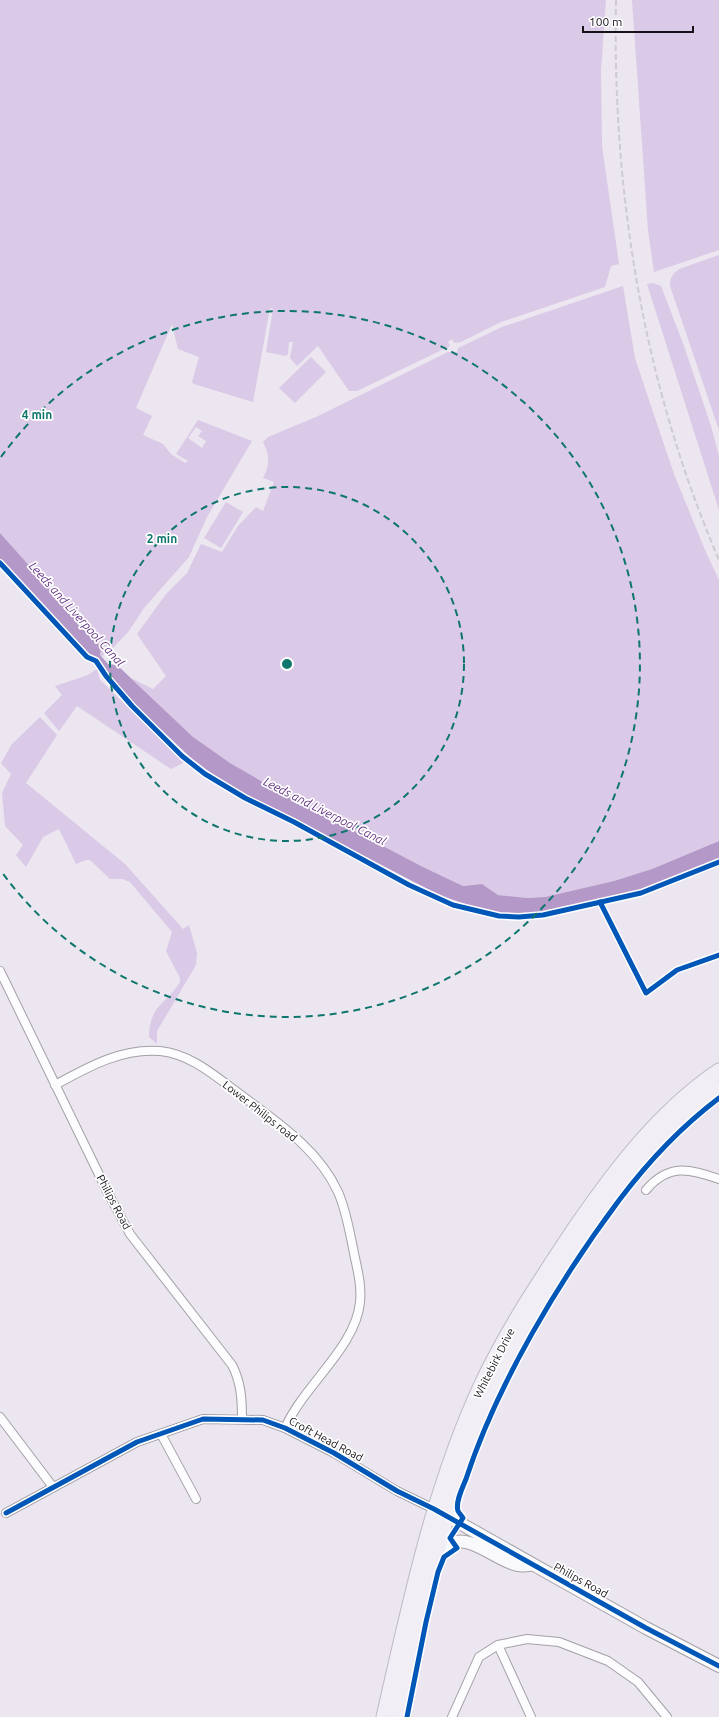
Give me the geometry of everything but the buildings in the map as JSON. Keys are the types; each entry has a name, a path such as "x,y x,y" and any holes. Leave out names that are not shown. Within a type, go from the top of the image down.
{"highway":[{"name":"Whitebirk Drive","path":"399,1717 434,1563 440,1512 459,1437 483,1383 508,1334 539,1283 611,1177 640,1142 676,1106 704,1082 719,1072"},
{"name":"Whitebirk Drive","path":"384,1717 412,1591 440,1512 482,1413 519,1340 542,1302 621,1185 651,1149 719,1088"}],"street":[{"name":"Philips Road","path":"0,971 55,1085 130,1234 232,1365 240,1384 242,1419"},
{"name":"Lower Philips road","path":"55,1085 89,1066 121,1054 145,1051 175,1054 208,1070 292,1134 314,1157 332,1180 348,1223 360,1284 359,1312 350,1336 292,1413 285,1428"},
{"path":"646,1190 657,1177 674,1171 695,1171 719,1178"},
{"path":"0,1417 52,1487"},
{"name":"Croft Head Road","path":"6,1514 52,1487 136,1442 203,1419 262,1420 285,1428 334,1453 397,1491 440,1512"},
{"path":"161,1434 196,1499"},
{"name":"Philips Road","path":"440,1512 646,1628 719,1666"},
{"path":"434,1563 444,1550 452,1544 460,1542 470,1543 517,1565 534,1565"},
{"path":"452,1717 479,1656 498,1645 527,1639 559,1642 608,1661 638,1682 667,1717"},
{"path":"498,1645 531,1717"}],"shaded area":[{"path":"0,0 606,0 601,70 602,146 619,264 611,266 605,287 501,322 461,342 454,343 452,339 448,342 450,346 357,391 349,391 318,346 297,366 290,358 293,342 289,342 288,354 286,356 266,352 273,309 270,308 253,402 194,384 192,382 199,357 178,349 172,324 136,408 152,416 143,435 163,444 171,454 185,463 188,461 176,454 198,420 252,441 207,517 189,557 144,608 129,631 114,647 107,650 102,657 71,612 0,533","holes":["196,427 202,431 198,436 206,441 202,448 188,438"]},
{"path":"632,0 719,0 719,250 654,272 648,230"},
{"path":"719,255 719,430 670,286 674,273 682,268"},
{"path":"653,283 661,286 684,346 711,426 719,456 719,510 647,284"},
{"path":"623,286 635,358 674,474 719,580 719,841 652,869 614,881 545,897 527,898 498,895 482,884 463,886 423,867 255,778 209,750 193,737 131,678 153,689 166,676 137,634 166,594 187,573 201,544 222,552 238,526 256,507 263,511 274,482 263,478 268,464 268,456 263,442 268,437 316,417 448,352 457,352 458,348 502,327"},
{"path":"311,357 326,372 295,403 279,388"},
{"path":"226,502 243,512 221,548 204,538"},
{"path":"0,533 94,638 101,647 100,655 108,664 117,665 193,737 230,763 273,788 423,867 463,886 482,884 498,895 527,898 545,897 614,881 652,869 719,841 719,859 639,891 533,914 517,915 489,912 439,895 236,789 190,757 131,701 108,676 104,667 97,660 86,654 0,560"},
{"path":"97,669 100,680 185,762 171,769 77,706 59,731 44,713 62,695 55,686 88,675"},
{"path":"40,717 57,735 26,783 125,864 183,929 189,925 197,953 196,965 157,1031 157,1044 149,1037 152,1018 155,1011 180,982 180,978 166,951 172,932 130,882 122,879 110,879 90,860 76,864 59,829 43,837 26,867 16,855 23,845 5,826 2,793 11,774 1,763 12,744"}],"railway":[{"path":"616,0 616,72 620,144 627,215 638,286 652,356 670,425 693,493 719,560"}],"cycle path":[{"path":"0,563 87,657 96,661 106,676 132,706 182,756 205,774 245,798 294,822 409,885 453,905 499,916 519,917 543,915 641,893 719,862"},
{"path":"600,902 646,993 677,970 719,955"},
{"path":"407,1717 426,1622 438,1572 444,1557 457,1548 450,1538 463,1518 457,1507 460,1495 479,1443 513,1370 532,1333 553,1298 597,1230 620,1199 666,1145 692,1120 719,1098"},
{"path":"6,1513 137,1442 203,1419 263,1420 285,1428 334,1453 397,1491 434,1509 646,1628 719,1666"}],"water label":[{"name":"Leeds and Liverpool Canal","path":"77,614"},
{"name":"Leeds and Liverpool Canal","path":"325,811"}]}
